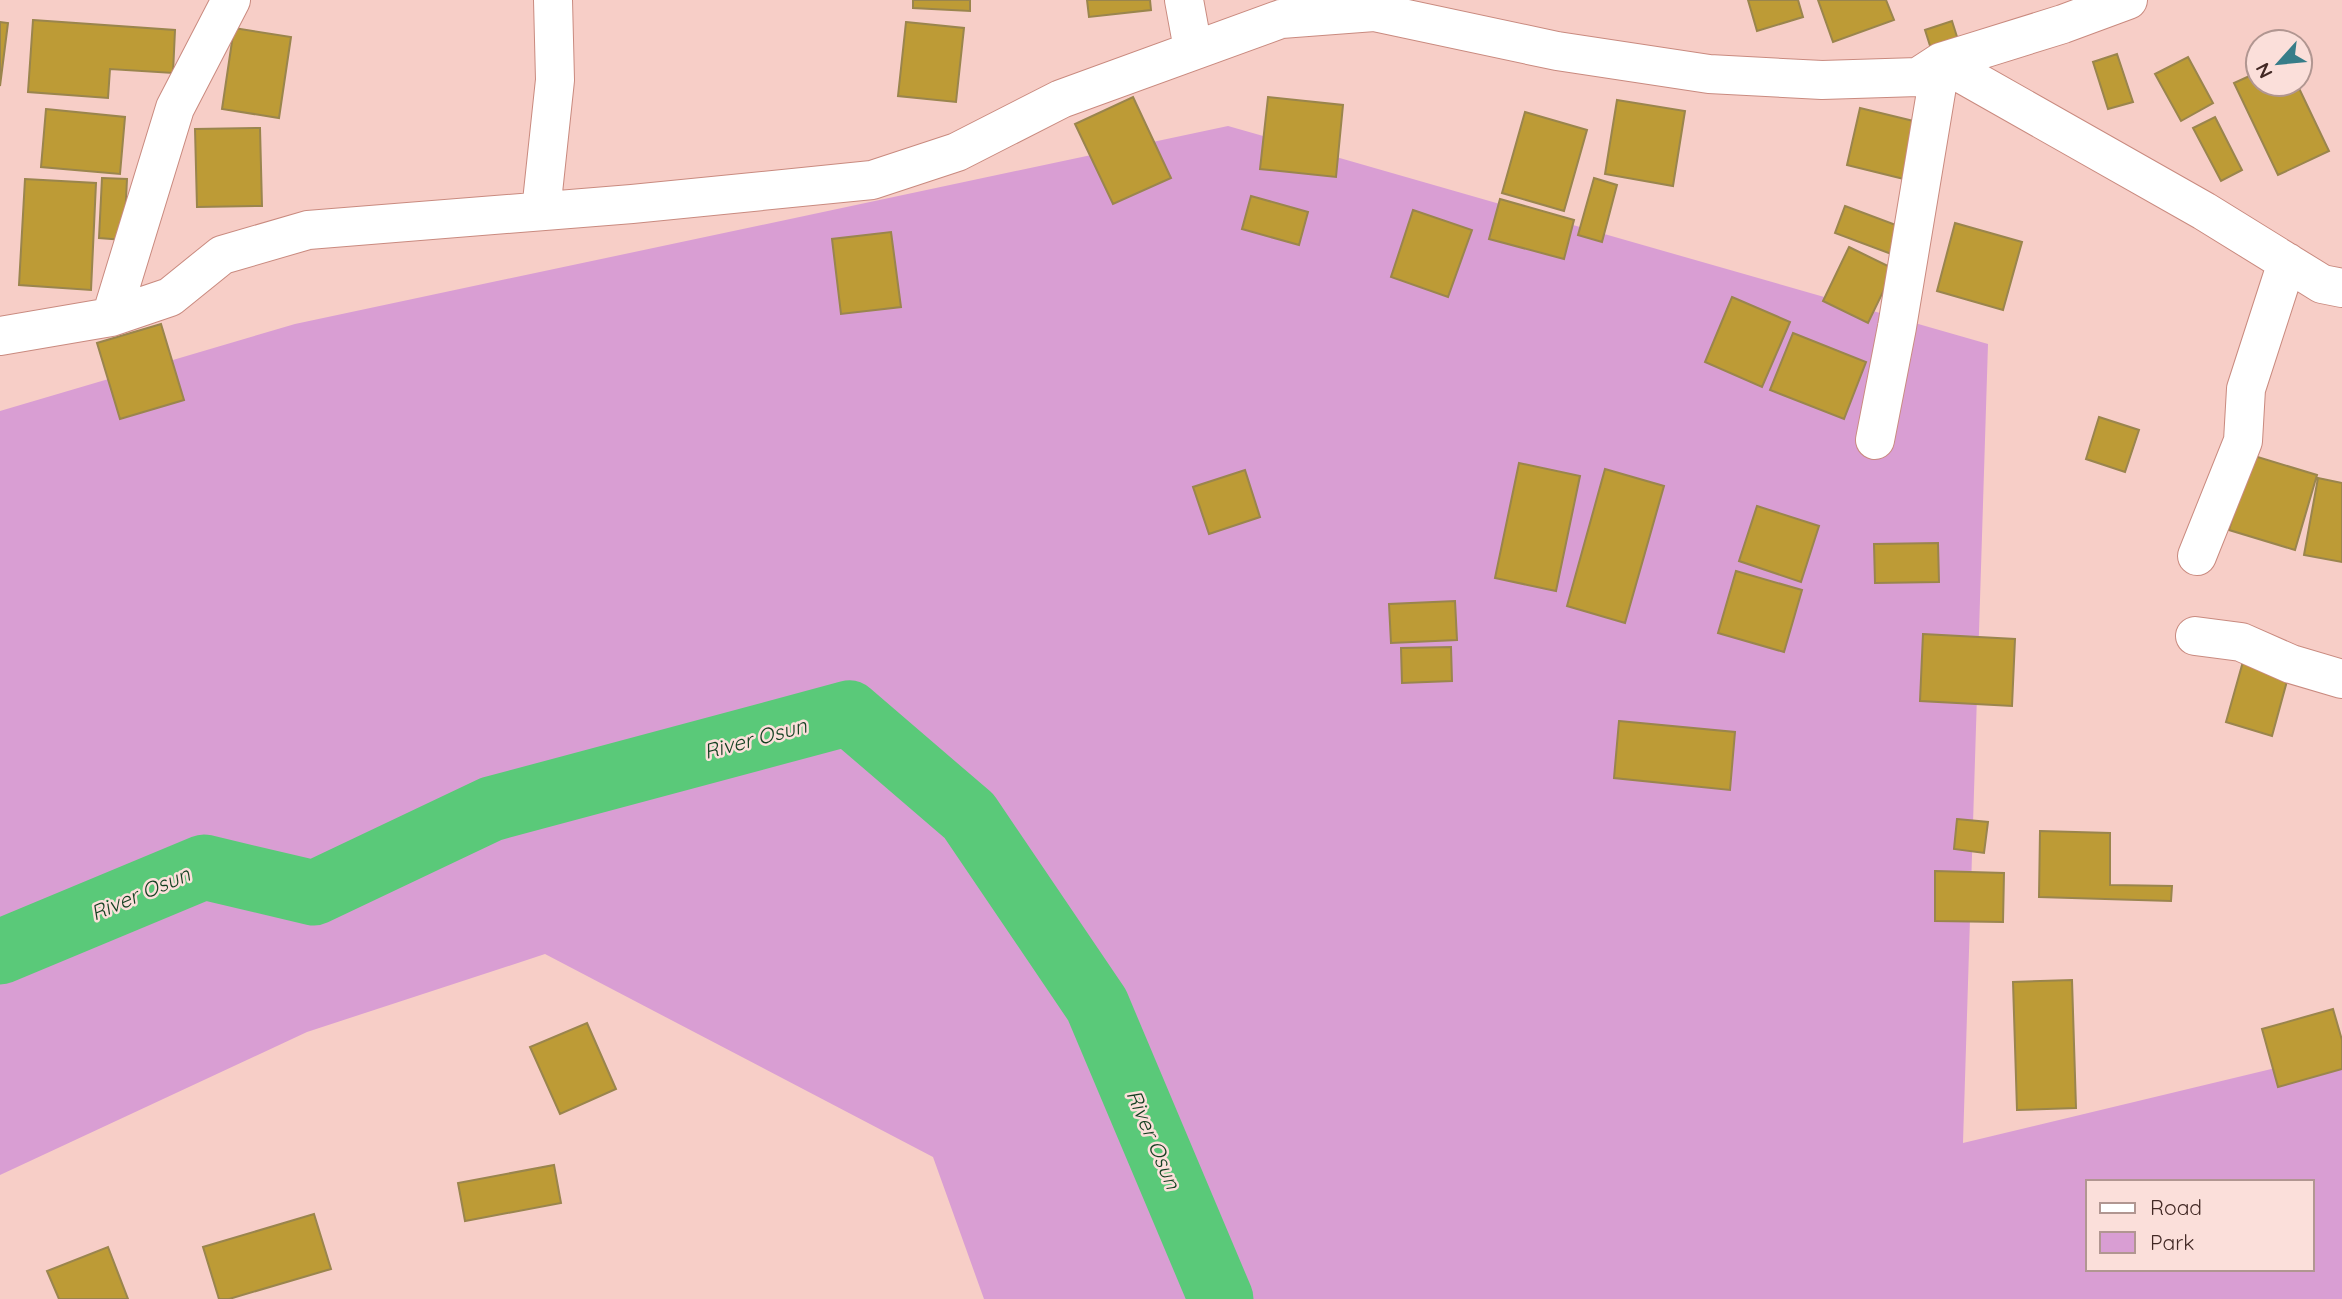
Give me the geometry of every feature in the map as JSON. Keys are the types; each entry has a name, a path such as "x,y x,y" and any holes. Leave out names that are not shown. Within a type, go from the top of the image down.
{"street":[{"path":"111,317 175,108 231,0"},
{"path":"541,211 555,80 553,0"},
{"path":"1184,0 1193,49"},
{"path":"0,336 111,317 170,297 222,255 308,230 645,203 872,180 957,152 1060,99 1281,19 1374,12 1557,51 1709,74 1822,80 1918,77 1941,62 2060,12 2129,0"},
{"path":"1941,62 2204,211 2322,284 2342,288"},
{"path":"1875,440 1897,327 1941,62"},
{"path":"2197,556 2243,441 2246,389 2287,262"},
{"path":"2195,636 2241,642 2291,664 2342,679"}],"green space":[{"path":"1228,126 1988,344 1963,1143 2342,1052 2342,1299 984,1299 933,1157 545,954 307,1032 0,1175 0,411 295,324"}],"building":[{"path":"913,0 970,0 970,11 913,8"},
{"path":"1087,0 1150,0 1151,10 1089,17"},
{"path":"1748,0 1798,0 1803,17 1757,31"},
{"path":"1818,0 1886,0 1894,20 1833,42"},
{"path":"33,20 175,30 173,73 110,69 108,98 28,92"},
{"path":"1952,21 1959,43 1932,52 1925,30"},
{"path":"0,22 8,23 0,86"},
{"path":"906,22 964,28 956,102 898,96"},
{"path":"234,28 291,37 279,118 222,109"},
{"path":"2117,54 2133,102 2108,109 2093,62"},
{"path":"2188,57 2213,103 2181,121 2155,74"},
{"path":"2244,78 2244,98 2304,98 2329,151 2278,175 2234,83"},
{"path":"1133,97 1171,178 1113,204 1075,124"},
{"path":"1268,97 1343,105 1336,177 1260,169"},
{"path":"1617,100 1685,111 1673,186 1605,174"},
{"path":"1860,108 1926,124 1912,181 1847,165"},
{"path":"46,109 125,117 120,174 41,167"},
{"path":"1525,112 1587,130 1564,211 1502,193"},
{"path":"2215,117 2242,170 2221,181 2193,128"},
{"path":"260,128 262,206 197,207 195,129"},
{"path":"102,178 127,179 124,240 99,238"},
{"path":"1594,178 1617,185 1602,242 1578,235"},
{"path":"25,179 96,183 91,290 19,285"},
{"path":"1251,196 1308,212 1299,245 1242,229"},
{"path":"1500,199 1574,220 1564,259 1489,239"},
{"path":"1845,206 1904,228 1894,255 1835,233"},
{"path":"1413,210 1472,230 1448,297 1391,277"},
{"path":"1955,223 2022,242 2003,310 1937,291"},
{"path":"891,232 901,307 841,314 832,239"},
{"path":"1849,247 1894,269 1868,323 1823,301"},
{"path":"1732,297 1790,322 1762,387 1705,362"},
{"path":"161,324 184,400 120,419 97,343"},
{"path":"1793,333 1866,362 1844,419 1770,390"},
{"path":"2099,417 2139,430 2125,472 2086,459"},
{"path":"2251,455 2317,475 2295,550 2229,530"},
{"path":"1519,463 1580,476 1556,591 1495,578"},
{"path":"1605,469 1664,486 1625,623 1567,606"},
{"path":"1245,470 1260,517 1209,534 1193,487"},
{"path":"2318,478 2342,483 2342,562 2304,555"},
{"path":"1757,506 1819,526 1801,582 1739,561"},
{"path":"1938,543 1939,582 1875,583 1874,544"},
{"path":"1736,571 1802,590 1784,652 1718,633"},
{"path":"1455,601 1457,640 1391,643 1389,604"},
{"path":"1923,634 2015,639 2012,706 1920,701"},
{"path":"1451,647 1452,681 1402,683 1401,648"},
{"path":"2244,658 2290,670 2272,736 2226,722"},
{"path":"1619,721 1735,732 1730,790 1614,778"},
{"path":"1957,819 1988,822 1984,853 1954,849"},
{"path":"2040,831 2110,833 2110,885 2172,886 2171,901 2039,897"},
{"path":"1935,871 2004,873 2003,922 1935,921"},
{"path":"2072,980 2076,1108 2017,1110 2013,982"},
{"path":"2333,1009 2342,1040 2342,1069 2278,1087 2262,1029"},
{"path":"587,1023 616,1089 560,1114 530,1047"},
{"path":"554,1165 561,1203 465,1221 458,1183"},
{"path":"314,1214 331,1269 229,1299 219,1299 203,1247"},
{"path":"108,1247 128,1299 59,1299 47,1271"}],"waterway":[{"name":"River Osun","path":"0,952 204,867 314,893 491,809 849,713 969,816 1097,1005 1221,1299"}]}
